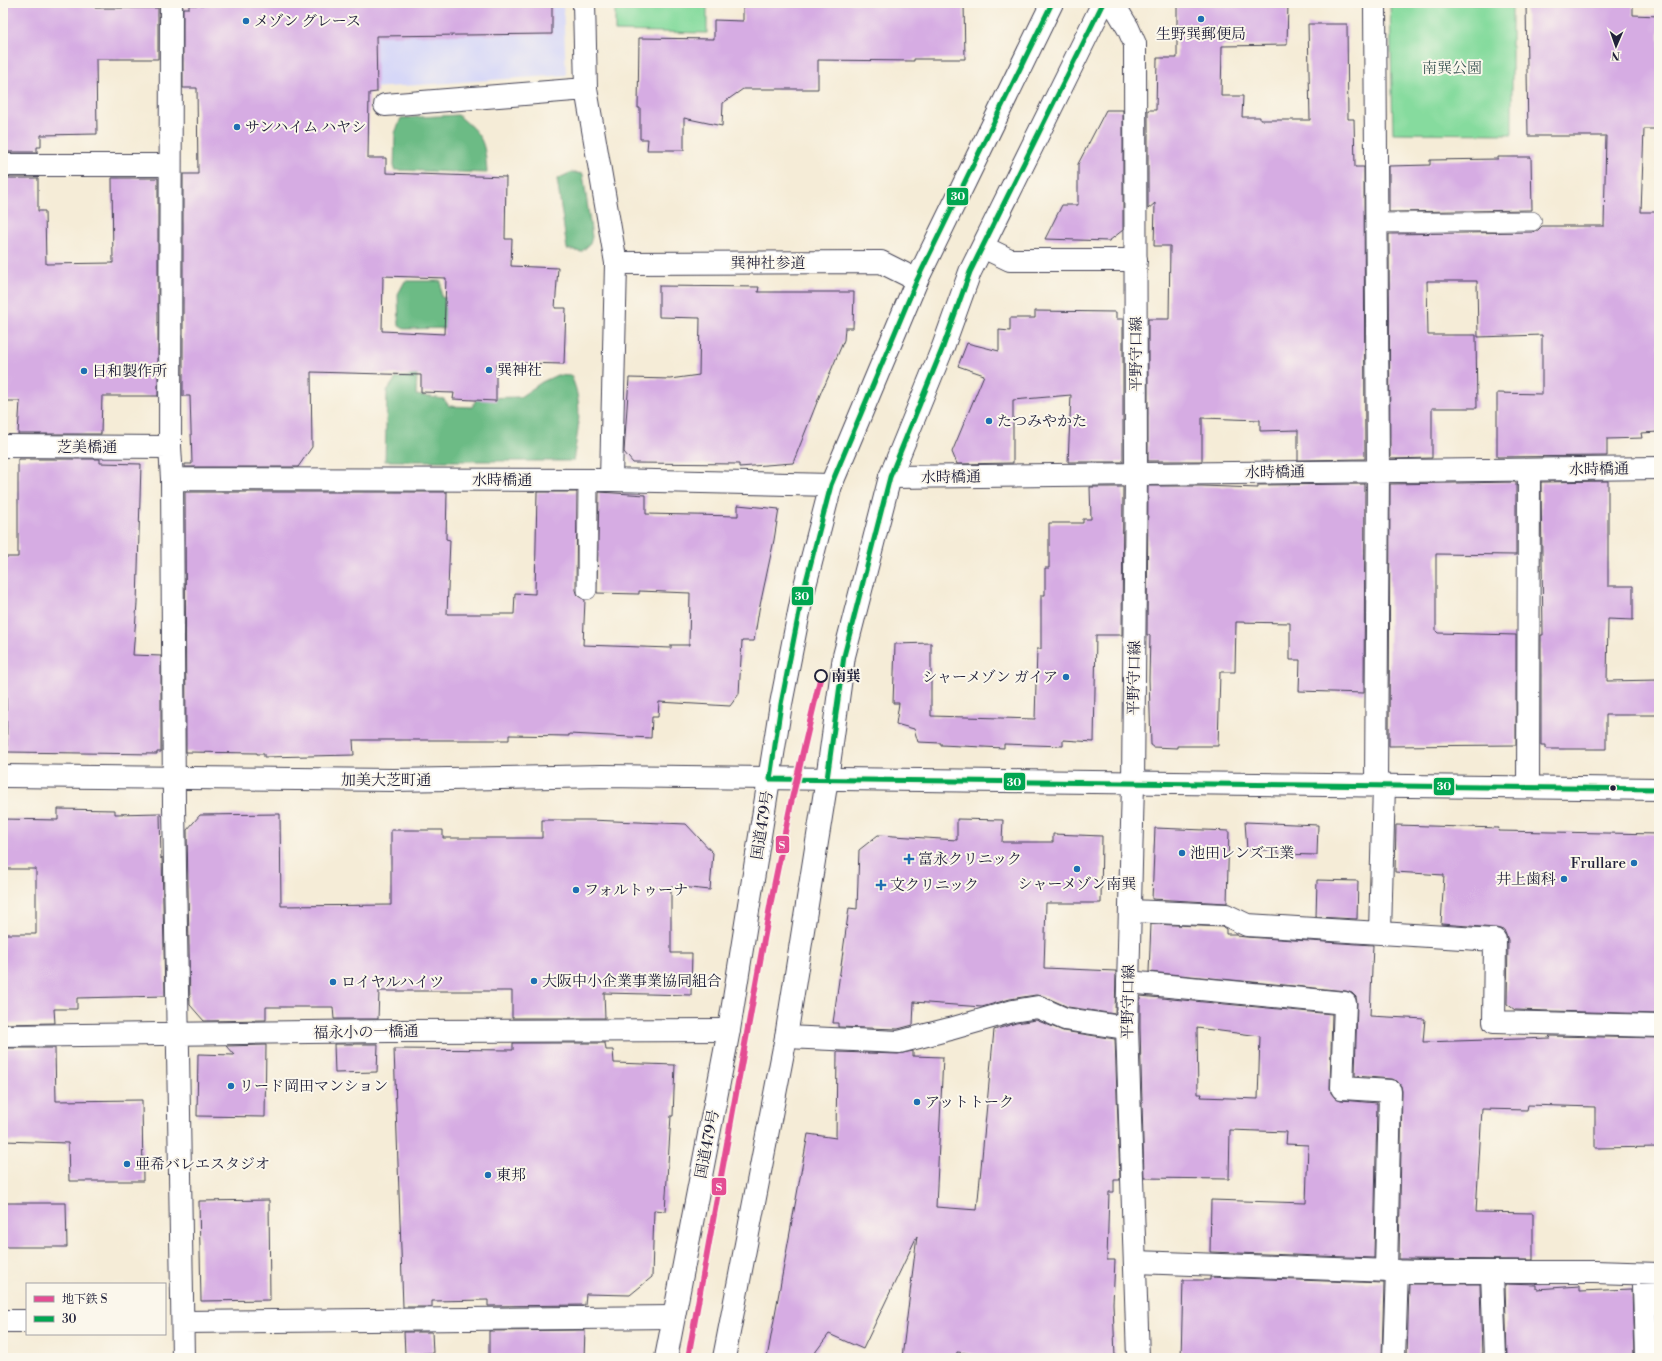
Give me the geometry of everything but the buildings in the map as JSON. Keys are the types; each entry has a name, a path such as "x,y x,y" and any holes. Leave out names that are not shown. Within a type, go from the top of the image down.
{"main road":[{"path":"171,3 170,447 172,478 173,778 177,1035 177,1320 183,1358"},
{"path":"584,3 586,89 616,263 611,480"},
{"name":"国道479号","path":"666,1358 672,1317 729,1030 781,704 802,597 831,485 917,280 1052,3"},
{"path":"724,1358 786,1037 827,778 844,656 890,477 943,347 970,272 1103,3"},
{"name":"平野守口線","path":"1113,3 1128,28 1135,44 1136,474 1134,783 1127,1028 1138,1358"},
{"path":"1375,3 1380,932"},
{"path":"385,105 586,89"},
{"path":"3,165 170,165"},
{"path":"983,247 1010,260 1136,260"},
{"name":"巽神社参道","path":"616,263 881,262 917,280"},
{"name":"芝美橋通","path":"3,446 170,447"},
{"name":"水時橋通","path":"890,477 1659,468"},
{"path":"1528,787 1529,470"},
{"name":"水時橋通","path":"172,478 611,480 831,485"},
{"name":"加美大芝町通","path":"3,776 394,780 602,776 1659,789"},
{"path":"1130,911 1226,915 1247,925 1495,940 1494,1022 1659,1026"},
{"path":"1128,982 1345,1003 1342,1088 1390,1091 1391,1271 1394,1358"},
{"path":"786,1037 899,1042 1013,1011 1038,1007 1065,1019 1127,1028"},
{"name":"福永小の一橋通","path":"3,1036 177,1035 388,1031 729,1030"},
{"path":"1135,1262 1391,1271 1594,1272 1654,1274"},
{"path":"1492,1272 1495,1358"},
{"path":"1646,1358 1644,1286 1654,1274"},
{"path":"177,1320 672,1317"},
{"path":"3,1321 26,1321"}],"lane":[{"path":"1376,223 1532,221"},
{"path":"587,590 588,480"}],"shaded area":[{"path":"372,3 563,3 566,75 372,88"}],"green space":[{"path":"615,3 707,3 707,33 615,31"},
{"name":"南巽公園","path":"1390,3 1512,3 1512,134 1393,133"},
{"path":"458,115 473,128 484,146 487,173 394,170 395,133 401,118"},
{"path":"572,172 583,174 592,237 590,244 581,252 567,249 557,179"},
{"path":"405,281 441,281 441,297 456,300 452,328 404,329 399,326 398,294"},
{"path":"417,375 416,395 444,399 449,406 472,407 477,398 520,397 542,382 557,375 571,376 578,397 579,407 578,428 573,461 385,461 387,391 396,378"}],"metro line":[{"name":"S","path":"688,1358 771,901 791,803 821,675"}],"transit line":[{"name":"30","path":"1052,3 917,280 831,485 802,597 781,704 770,779 1659,789"},
{"name":"30","path":"827,779 844,656 890,477 943,347 970,272 1103,3"}],"place":[{"name":"生野巽郵便局","path":"1201,19"},
{"name":"メゾン グレース","path":"246,21"},
{"name":"サンハイム ハヤシ","path":"237,127"},
{"name":"巽神社","path":"489,370"},
{"name":"日和製作所","path":"84,371"},
{"name":"たつみやかた","path":"989,421"},
{"name":"南巽","path":"821,676"},
{"name":"シャーメゾン ガイア","path":"1066,677"},
{"name":"池田レンズ工業","path":"1182,853"},
{"name":"富永クリニック","path":"909,859"},
{"name":"Frullare","path":"1634,863"},
{"name":"シャーメゾン南巽","path":"1077,869"},
{"name":"井上歯科","path":"1564,879"},
{"name":"文クリニック","path":"881,885"},
{"name":"フォルトゥーナ","path":"576,890"},
{"name":"大阪中小企業事業協同組合","path":"534,981"},
{"name":"ロイヤルハイツ","path":"333,982"},
{"name":"リード岡田マンション","path":"231,1086"},
{"name":"アットトーク","path":"917,1102"},
{"name":"亜希バレエスタジオ","path":"127,1164"},
{"name":"東邦","path":"488,1175"}]}
